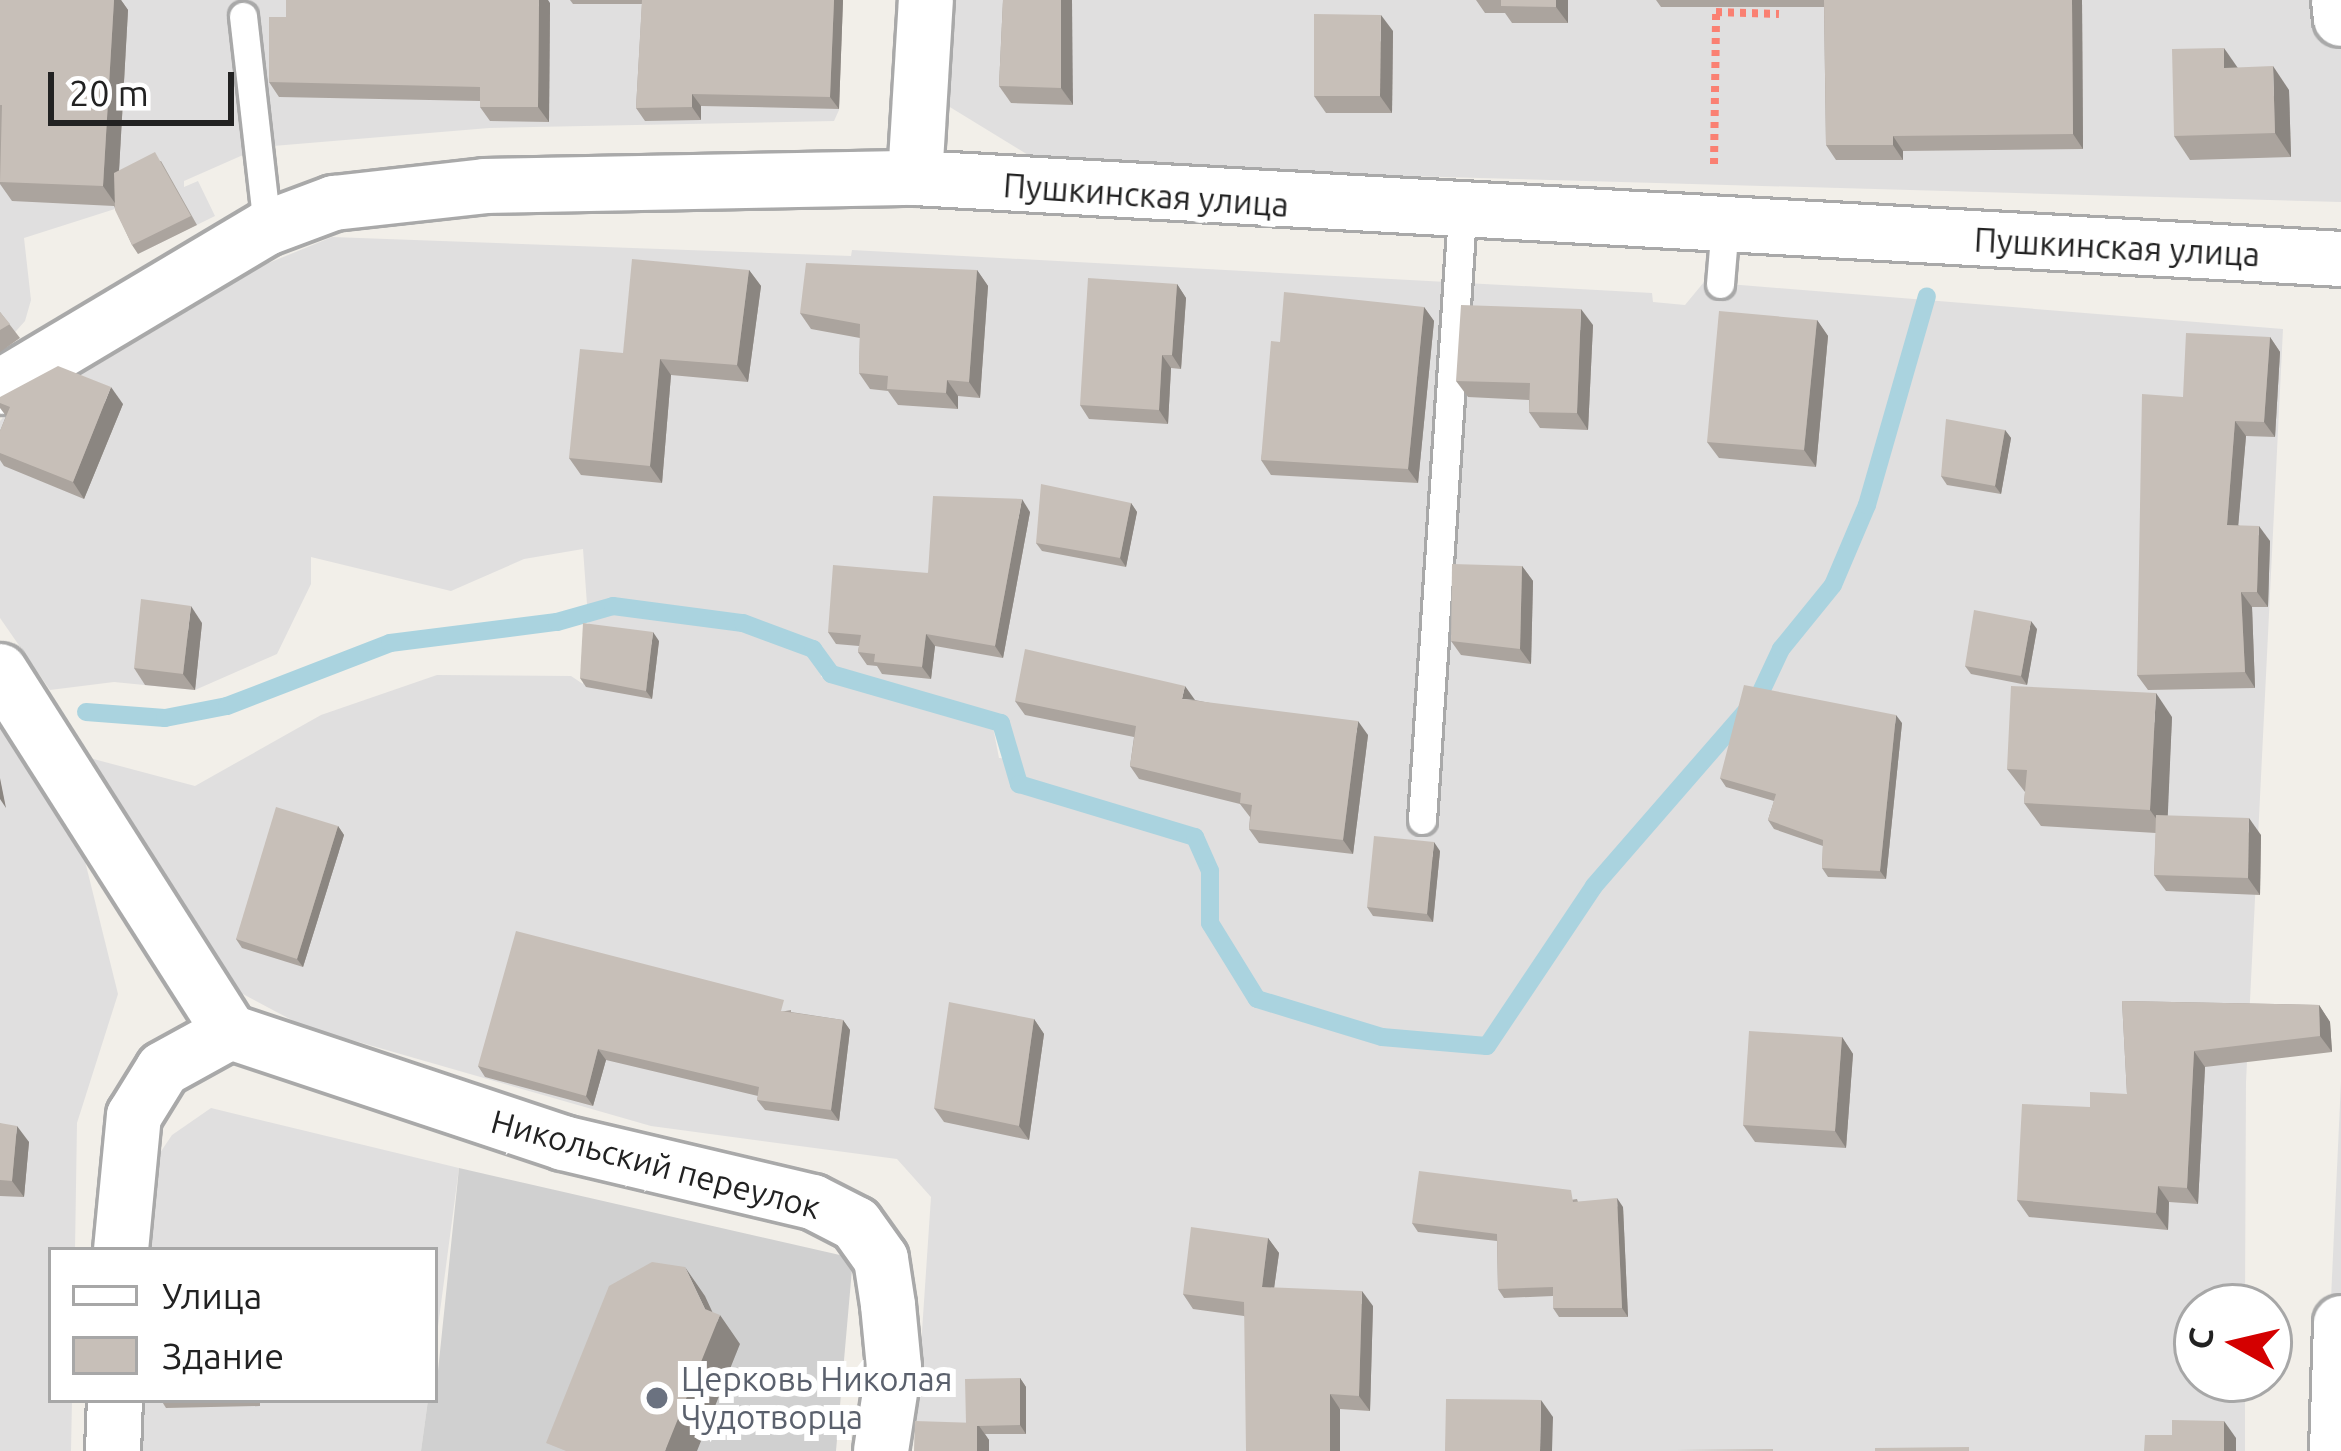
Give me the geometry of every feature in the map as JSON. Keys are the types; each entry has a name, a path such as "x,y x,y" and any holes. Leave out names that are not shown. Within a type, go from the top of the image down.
{"street":[{"path":"915,178 926,0"},
{"path":"2339,0 2341,19"},
{"name":"Пушкинская улица","path":"0,387 267,228 334,203 485,186 915,178 1462,215 2341,259"},
{"path":"0,671 230,1032 163,1069 134,1116 121,1247"},
{"name":"Никольский переулок","path":"230,1032 563,1143 814,1202 856,1224 881,1259 888,1306 894,1367 880,1451"},
{"path":"2337,1451 2341,1323"},
{"path":"113,1451 115,1403"}],"lane":[{"path":"242,16 267,228"},
{"path":"1422,820 1462,215"},
{"path":"1720,284 1725,225"}],"path":[{"path":"1714,154 1716,12 1779,14"}],"shaded area":[{"path":"0,0 839,0 839,110 834,121 489,128 261,147 184,181 184,187 198,181 215,216 138,254 118,208 24,238 31,300 25,321 0,349"},
{"path":"951,0 2341,0 2341,202 1046,166 940,101"},
{"path":"332,237 851,256 852,250 1652,293 1653,302 1685,305 1704,282 2283,329 2246,1082 2245,1283 2173,1283 2173,1403 2245,1403 2245,1451 914,1451 931,1197 897,1159 651,1126 303,1026 237,991 189,937 86,757 195,786 321,715 437,675 571,676 583,684 589,632 583,549 524,559 451,591 311,557 311,584 277,654 195,690 114,682 50,690 0,618 0,421 18,402 237,276","holes":["822,665 1002,719 1018,759 999,758 993,727 821,677"]},
{"path":"0,712 83,853 118,994 77,1123 75,1247 48,1247 48,1403 72,1403 71,1451 0,1451"},
{"path":"2341,1082 2341,1451 2324,1451"},
{"path":"211,1108 459,1168 438,1326 438,1247 138,1247 141,1181 172,1135"},
{"path":"459,1168 853,1258 836,1451 421,1451 428,1403 438,1403"},
{"path":"134,1403 428,1403 421,1451 133,1451"}],"building":[{"path":"0,0 114,0 103,186 0,182"},
{"path":"286,0 539,0 538,107 480,107 480,87 269,82 269,17 286,17"},
{"path":"642,0 834,0 830,97 692,94 692,107 636,108"},
{"path":"1003,0 1061,0 1061,88 999,86"},
{"path":"1501,0 1556,0 1556,7 1501,6"},
{"path":"1824,0 2072,0 2073,134 1893,136 1893,145 1826,145"},
{"path":"1314,14 1381,15 1380,96 1314,96"},
{"path":"2224,48 2224,68 2273,66 2275,133 2174,136 2172,49"},
{"path":"155,152 191,216 132,245 115,210 114,173"},
{"path":"632,259 749,270 737,365 660,359 650,466 569,458 580,349 623,353"},
{"path":"806,263 977,270 969,382 947,380 946,393 887,389 888,376 859,373 860,324 800,313"},
{"path":"1088,278 1177,284 1172,355 1162,355 1159,410 1080,405"},
{"path":"1284,292 1424,307 1408,469 1261,460 1271,341 1280,342"},
{"path":"1461,305 1581,309 1577,413 1529,412 1530,383 1456,381"},
{"path":"1719,311 1817,320 1804,450 1707,442"},
{"path":"2186,333 2270,337 2264,422 2235,421 2227,525 2259,526 2257,592 2241,592 2245,672 2137,675 2142,394 2183,397"},
{"path":"58,366 111,387 73,482 0,453 0,431 10,407 0,403 0,397"},
{"path":"1946,419 2005,430 1995,486 1941,476"},
{"path":"1041,484 1131,503 1120,558 1036,543"},
{"path":"933,496 1022,499 995,646 926,634 922,667 874,662 875,654 858,652 861,635 828,632 833,565 928,573"},
{"path":"1452,564 1522,566 1520,649 1451,641"},
{"path":"141,599 191,606 183,674 134,668"},
{"path":"1974,610 2031,621 2021,676 1965,666"},
{"path":"583,623 653,632 646,691 580,678"},
{"path":"1025,649 1185,686 1182,699 1358,721 1343,840 1249,829 1252,805 1240,803 1241,793 1130,766 1136,726 1015,701"},
{"path":"1744,685 1896,715 1880,871 1822,868 1823,840 1768,820 1776,794 1720,778"},
{"path":"2011,686 2156,693 2150,810 2024,803 2027,770 2007,769"},
{"path":"276,807 338,826 297,959 236,939"},
{"path":"2156,815 2249,818 2248,878 2154,875"},
{"path":"1374,836 1434,842 1427,914 1367,907"},
{"path":"516,931 784,1000 781,1011 843,1020 831,1110 757,1100 759,1087 598,1049 586,1096 478,1066"},
{"path":"2122,1001 2319,1005 2320,1036 2194,1051 2187,1188 2158,1186 2156,1213 2017,1200 2022,1104 2090,1107 2090,1092 2127,1094"},
{"path":"949,1002 1034,1019 1019,1126 934,1108"},
{"path":"1749,1031 1842,1037 1835,1131 1743,1125"},
{"path":"0,1123 17,1126 12,1181 0,1180"},
{"path":"1419,1171 1571,1190 1573,1202 1617,1198 1622,1308 1553,1308 1553,1287 1498,1289 1497,1234 1412,1223"},
{"path":"1191,1227 1268,1238 1262,1287 1362,1291 1359,1396 1330,1394 1330,1451 1246,1451 1244,1302 1183,1294"},
{"name":"Церковь Николая Чудотворца","path":"652,1262 685,1267 705,1309 720,1315 665,1451 566,1451 546,1443 609,1286"},
{"path":"1020,1378 1020,1425 966,1423 965,1379"},
{"path":"1446,1399 1541,1400 1540,1451 1445,1451"},
{"path":"2172,1420 2224,1421 2224,1451 2144,1451 2145,1435 2172,1435"},
{"path":"915,1421 977,1423 977,1451 914,1451"},
{"path":"1969,1447 1969,1451 1875,1451 1875,1448"},
{"path":"1773,1449 1773,1451 1677,1450"}],"waterway":[{"path":"86,712 165,718 227,706 390,643 557,622 613,606 743,623 813,649 831,674 1001,723 1019,784 1195,837 1210,871 1210,923 1257,999 1382,1037 1487,1046 1594,886 1759,696 1781,649 1833,585 1867,505 1927,296"}],"place":[{"name":"Церковь Николая Чудотворца","path":"657,1398"}]}
